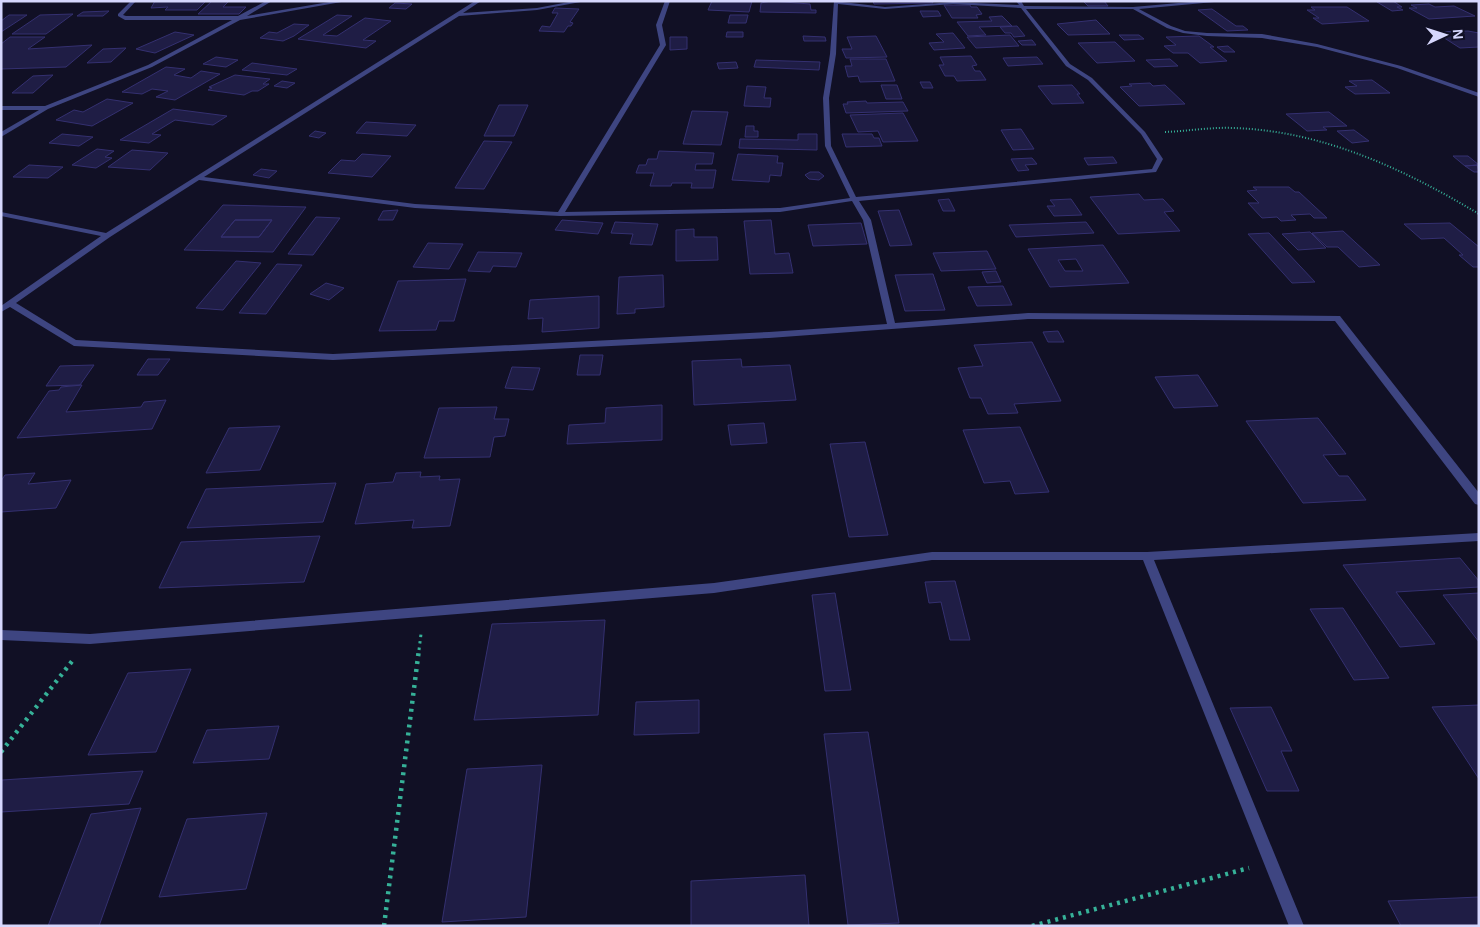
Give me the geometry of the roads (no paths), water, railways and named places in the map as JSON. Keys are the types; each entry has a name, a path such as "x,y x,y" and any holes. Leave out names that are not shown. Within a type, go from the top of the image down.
{"street":[{"path":"134,1 120,15 125,18 242,18 345,1"},
{"path":"1,135 46,108 150,66 242,18 270,1"},
{"path":"1,310 107,235 479,1"},
{"path":"459,15 537,8 584,1"},
{"path":"560,214 663,46 659,25 668,1"},
{"path":"891,325 868,220 854,199 828,146 826,98 833,54 836,2 885,8 953,3 1133,8 1223,1"},
{"path":"198,178 415,206 560,214 780,210 854,199 1154,171 1160,159 1143,133 1090,79 1068,64 1020,4"},
{"path":"1133,8 1175,29 1209,35 1260,36 1303,44 1374,60 1479,95"},
{"path":"1,108 46,108"},
{"path":"1,214 107,235"},
{"path":"11,304 74,343 333,357 769,335 1028,316 1337,318 1479,501"},
{"path":"1,635 90,639 714,588 932,556 1147,556 1479,537"},
{"path":"1147,556 1297,926"}]}
